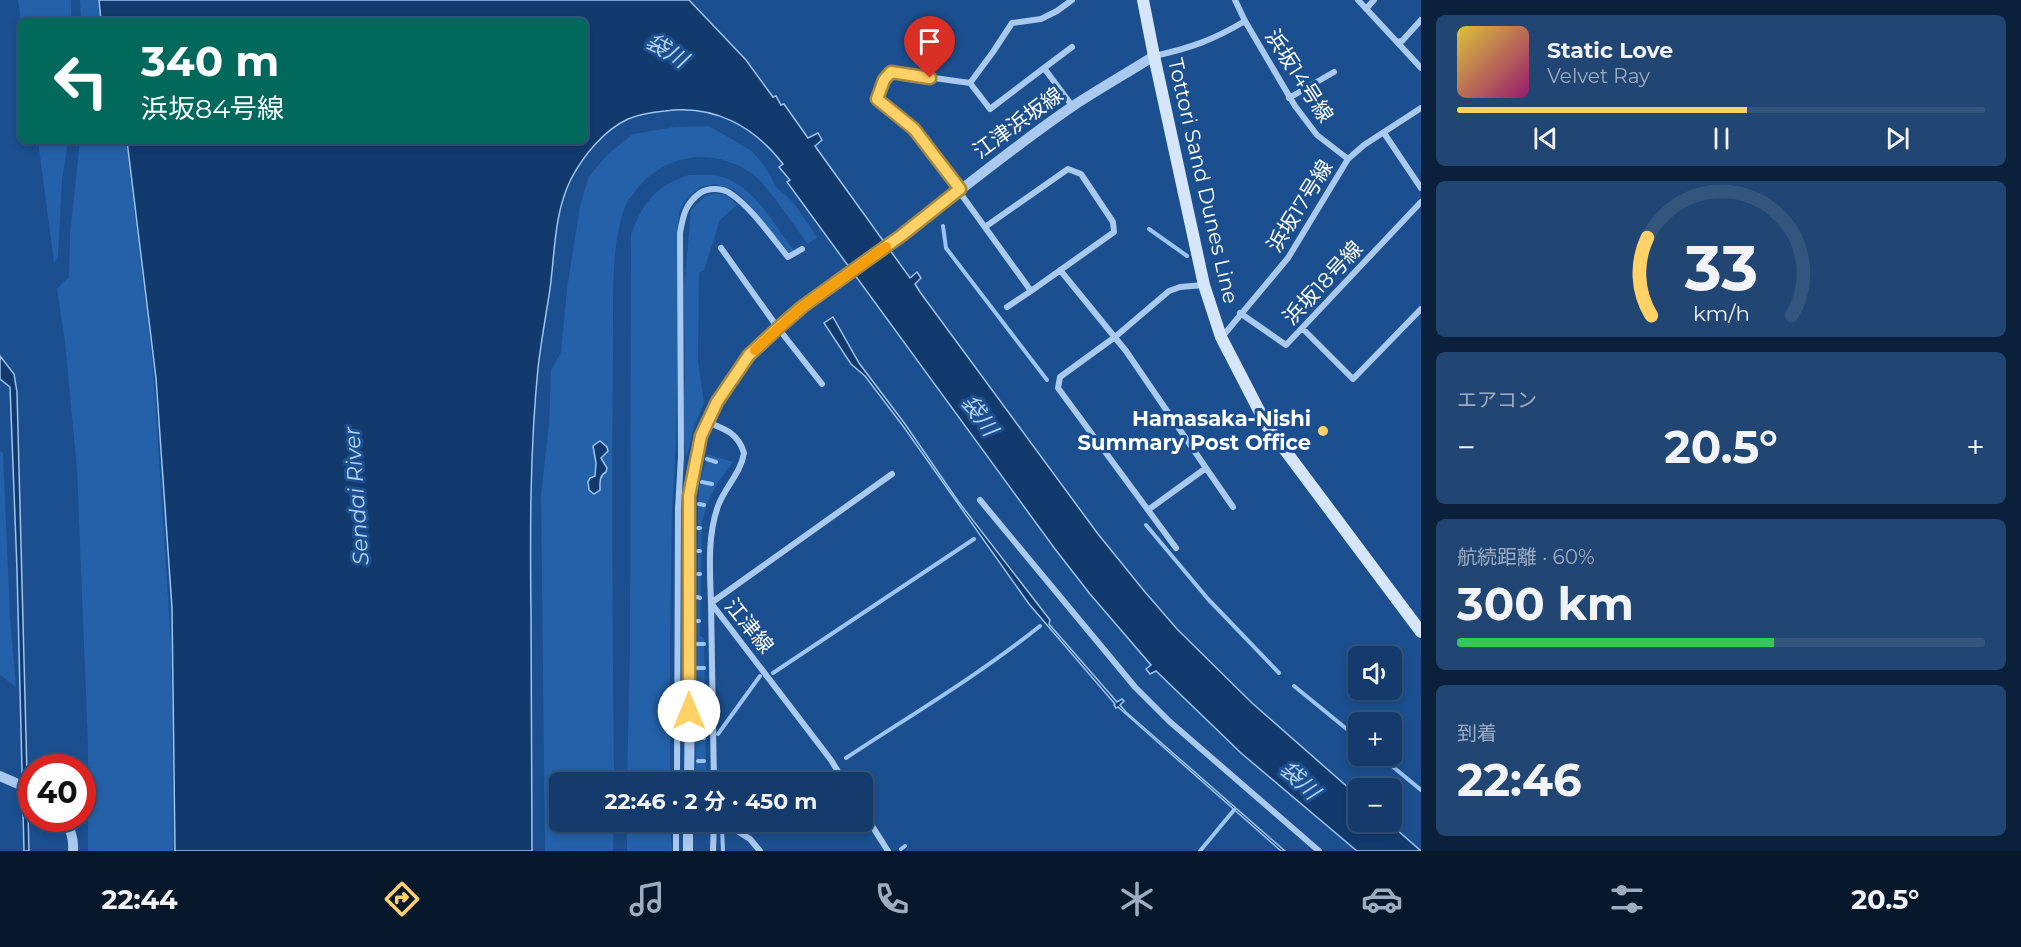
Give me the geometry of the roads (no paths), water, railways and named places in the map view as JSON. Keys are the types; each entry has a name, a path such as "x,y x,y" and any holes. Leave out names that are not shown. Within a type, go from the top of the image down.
{"main road":[{"name":"Tottori Sand Dunes Line","path":"1143,0 1204,285 1221,337 1267,426 1421,632"}],"street":[{"path":"969,83 1012,23 1041,19 1072,0"},
{"name":"浜坂14号線","path":"1235,0 1289,98 1317,135 1348,159"},
{"path":"1358,0 1421,68"},
{"path":"1366,9 1374,0"},
{"path":"1397,42 1402,41 1421,20"},
{"path":"1154,56 1187,49 1214,39 1245,21"},
{"path":"1031,291 960,189 914,129 877,99 884,80 891,72 969,83 990,109 1072,47"},
{"name":"江津浜坂線","path":"689,772 689,496 701,436 731,379 749,355 802,307 839,282 1073,106 1154,56"},
{"path":"1044,68 1073,106"},
{"path":"1289,98 1334,72"},
{"name":"浜坂17号線","path":"1221,337 1288,258 1348,159 1364,145 1421,108"},
{"path":"1384,133 1421,188"},
{"path":"985,227 1068,169 1081,174 1113,222 1114,232 1007,308"},
{"path":"676,772 678,509 681,457 680,233 683,213 692,200 704,191 716,189 730,192 744,204 788,257 802,249"},
{"name":"浜坂18号線","path":"1240,313 1286,345 1421,202"},
{"path":"721,248 778,328 822,384"},
{"path":"1060,270 1115,337 1233,507"},
{"path":"1176,548 1058,388 1060,377 1115,337 1168,291 1180,287 1204,285"},
{"path":"1303,329 1353,379 1421,309"},
{"path":"708,422 736,436 744,453 738,472 722,497 714,522 711,550 711,603"},
{"path":"1148,510 1206,468"},
{"path":"711,603 892,474"},
{"path":"980,500 1135,687 1169,721 1319,851"},
{"name":"江津線","path":"711,603 714,772"},
{"name":"江津線","path":"711,603 838,772"},
{"path":"0,776 18,784"},
{"path":"873,827 888,851"},
{"path":"71,832 74,842 73,851"},
{"path":"676,832 676,851"},
{"path":"688,832 688,851"},
{"path":"713,851 714,832"},
{"path":"739,832 750,839 760,851"}],"water":[{"path":"99,0 689,0 746,60 773,97 776,96 781,105 784,104 808,138 818,133 822,140 815,146 910,278 917,272 921,278 915,284 920,292 1098,534 1145,592 1177,629 1252,703 1348,787 1348,832 1399,832 1421,851 1357,851 1241,753 1156,671 1150,674 1146,669 1151,665 1055,549 787,182 790,180 779,167 783,164 772,151 746,129 716,115 683,110 633,117 611,130 588,153 571,179 558,219 538,368 532,459 532,851 175,851 172,608 156,378 127,144 588,144 588,18 101,18"},
{"path":"833,317 859,363 905,424 958,501 1050,620 1049,624 1117,702 1122,699 1124,701 1120,705 1126,712 1285,851 1281,851 1118,707 1116,708 1029,604 903,426 865,376 851,364 824,323"},
{"path":"0,356 14,374 17,392 26,754 22,754 10,387 0,379"},
{"path":"600,441 607,447 608,451 601,458 607,468 601,477 600,490 594,494 589,490 588,482 595,476 596,463 593,446"},
{"path":"24,832 29,832 29,851 24,851"}],"waterway":[{"path":"943,226 946,248 1047,380"},
{"path":"1149,229 1187,256"},
{"path":"707,459 716,462"},
{"path":"702,482 712,484"},
{"path":"699,504 704,505"},
{"path":"1146,525 1208,599 1279,673"},
{"path":"773,673 974,539"},
{"path":"846,758 969,678 1040,626"},
{"path":"697,644 704,644"},
{"path":"697,668 704,668"},
{"path":"718,734 760,676"},
{"path":"1294,686 1348,730"},
{"path":"697,691 703,691"},
{"path":"697,715 704,714"},
{"path":"697,738 704,738"},
{"path":"698,761 704,761"},
{"path":"1392,766 1421,790"},
{"path":"1200,851 1234,810"},
{"path":"722,832 723,851"},
{"path":"901,849 905,846"}],"place":[{"name":"Hamasaka-Nishi Summary Post Office","path":"1323,431"}],"water label":[{"name":"袋川","path":"667,50"},
{"name":"袋川","path":"980,415"},
{"name":"Sendai River","path":"356,496"},
{"name":"袋川","path":"1300,780"}]}
